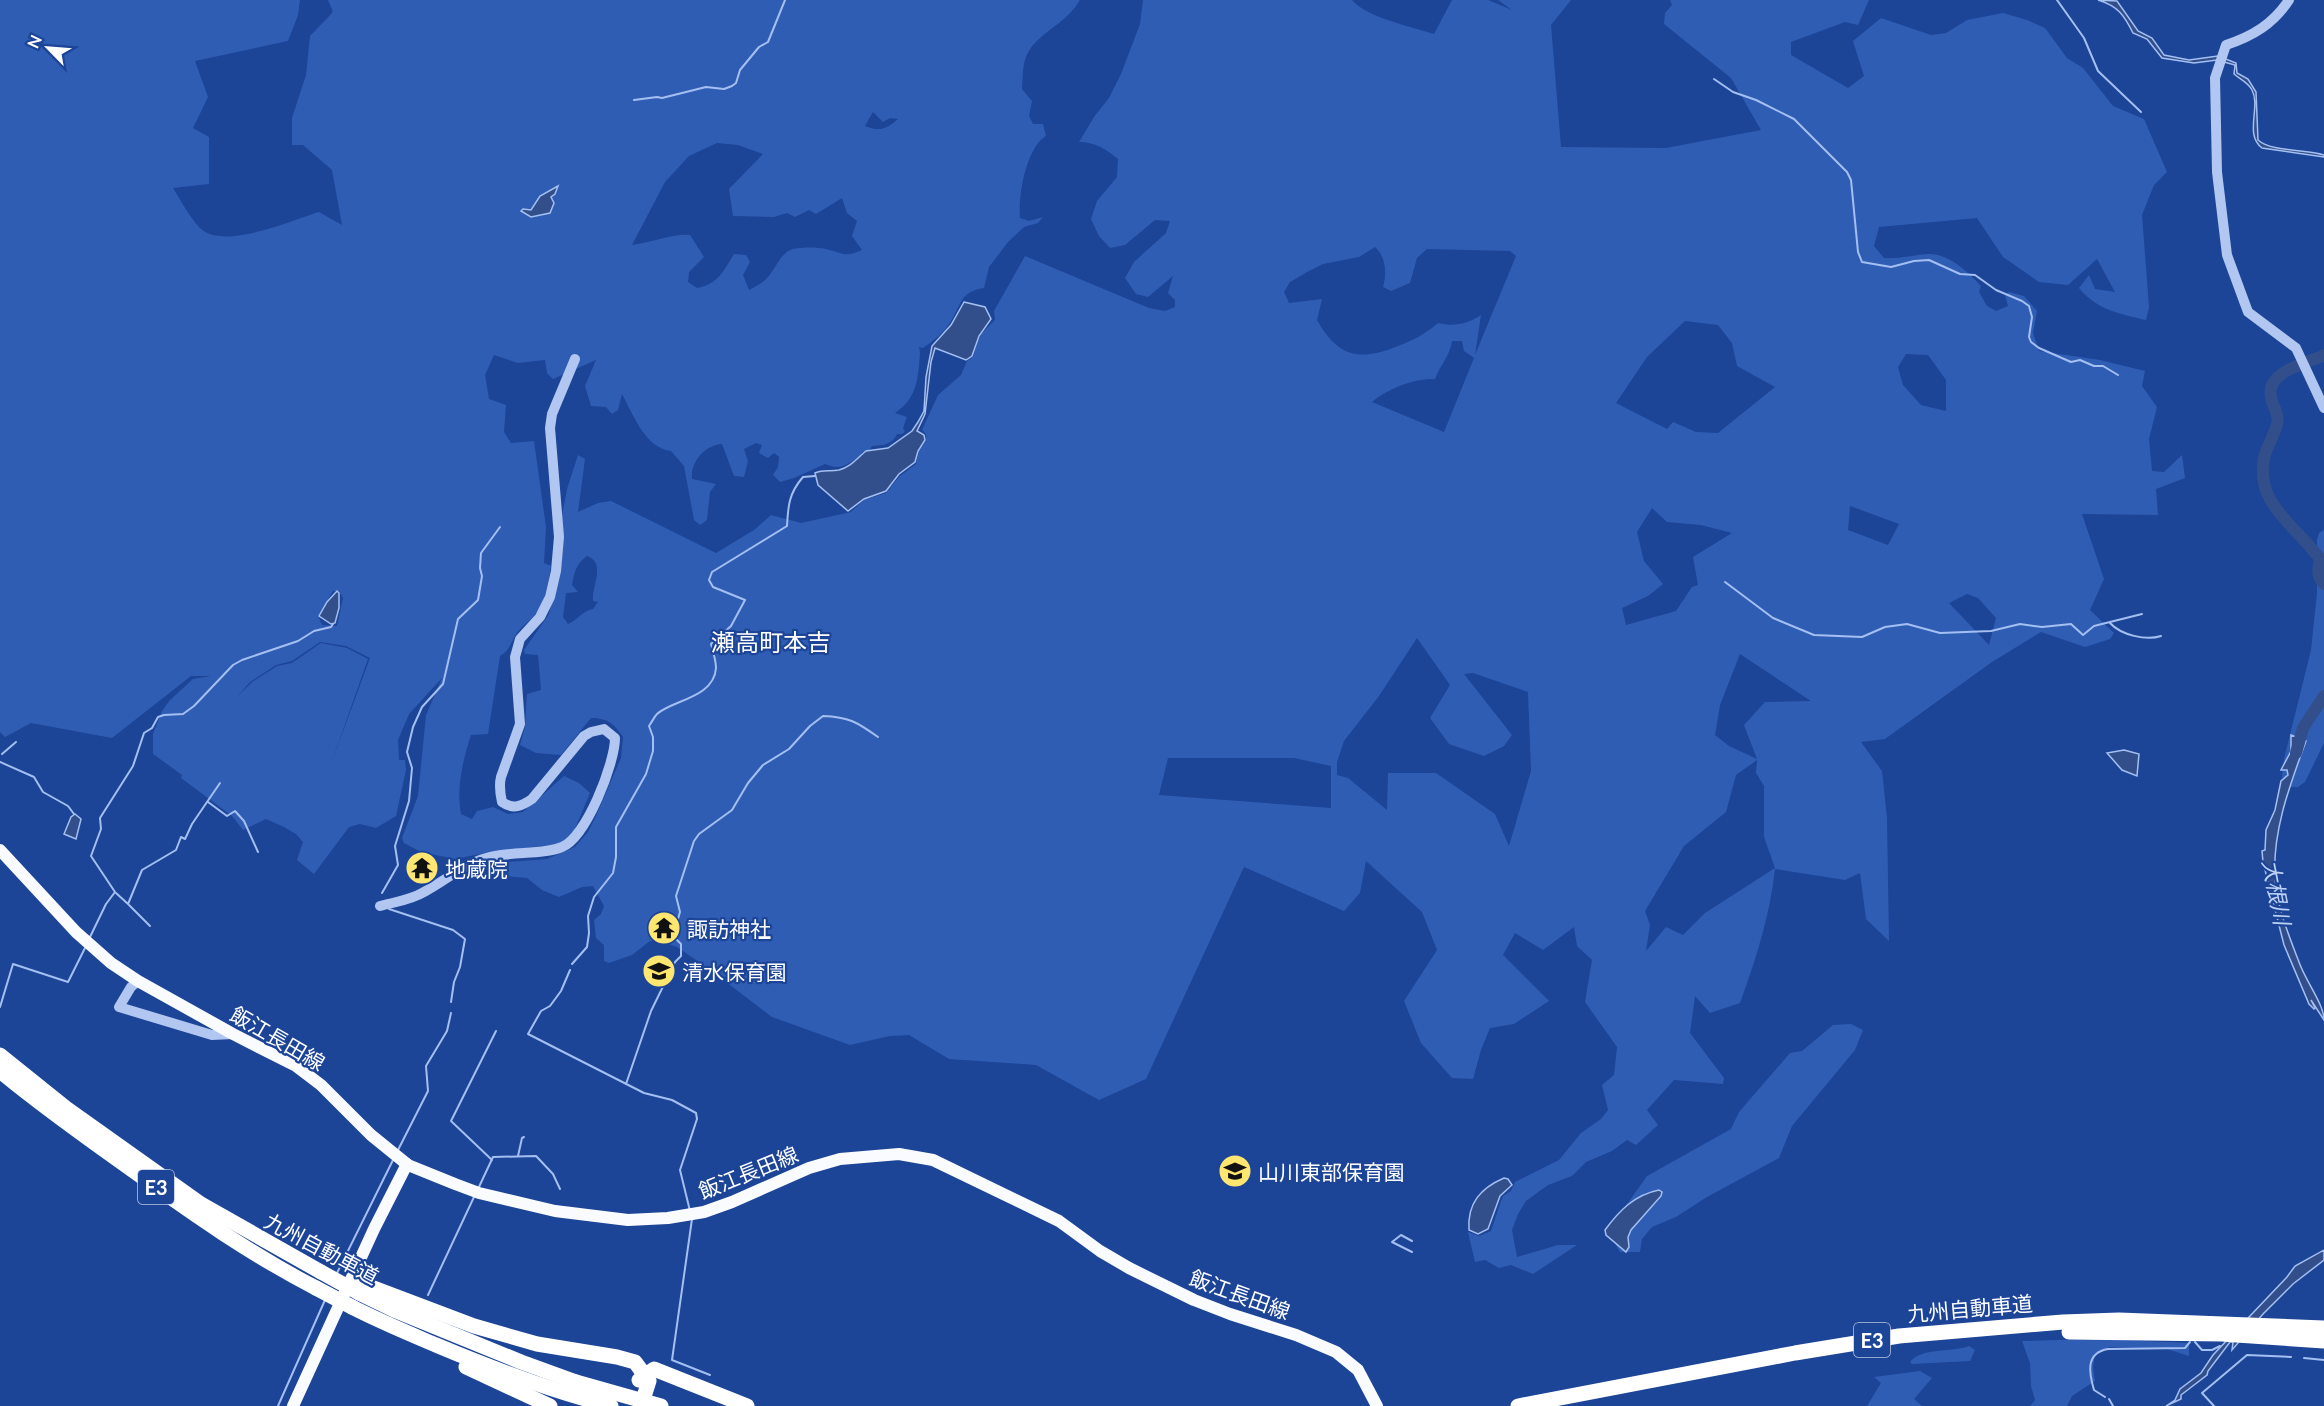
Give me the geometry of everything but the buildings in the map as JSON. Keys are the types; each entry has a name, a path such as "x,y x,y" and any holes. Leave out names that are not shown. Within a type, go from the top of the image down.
{"highway":[{"name":"九州自動車道","path":"0,1055 5,1070 59,1118 194,1215 286,1272 374,1319 474,1360 573,1388 661,1406"},
{"name":"九州自動車道","path":"5,1070 66,1108 191,1197 252,1234 361,1288 394,1310 521,1362 611,1406"},
{"path":"361,1288 474,1326 537,1344 635,1362 649,1381 641,1406"},
{"path":"374,1319 447,1358 550,1406"},
{"name":"九州自動車道","path":"1518,1406 1795,1353 1899,1336 2074,1321 2119,1320 2270,1331 2324,1341"},
{"name":"九州自動車道","path":"1562,1406 1900,1345 2062,1332 2227,1328"},
{"name":"九州自動車道","path":"2270,1331 2324,1328"},
{"path":"631,1406 639,1378 654,1369 747,1406"}],"main road":[{"name":"飯江長田線","path":"0,850 76,932 111,963 233,1035 296,1066 321,1085 371,1135 407,1164 479,1193 555,1211 628,1220 668,1218 704,1212 732,1202 809,1167 840,1159 899,1154 933,1160 1059,1221 1109,1257 1194,1300 1296,1335 1336,1352 1358,1370 1377,1406"},
{"path":"294,1406 374,1229 407,1164"}],"street":[{"path":"2289,0 2279,15 2261,30 2226,45 2215,78 2217,172 2228,255 2248,312 2296,348 2324,408"},
{"path":"381,906 423,893 467,866 488,857 562,848 575,838 590,814 607,773 614,753 615,738 604,729 584,736 532,799 522,806 513,807 502,802 499,785 520,724 515,657 520,639 540,617 550,597 556,571 559,537 550,428 552,414 575,359"},
{"path":"138,981 131,987 119,1007 212,1035 233,1035"}],"shaded area":[{"path":"0,0 300,0 298,15 288,41 195,61 208,97 193,128 209,137 209,184 173,188 199,227 209,234 223,236 257,232 319,212 342,225 332,170 303,145 292,145 292,118 306,75 310,36 333,12 328,0 1080,0 1068,15 1034,44 1024,64 1022,89 1032,101 1029,116 1033,124 1043,124 1046,136 1039,142 1028,161 1020,197 1020,218 1029,221 1043,217 1038,223 1024,227 1008,242 989,267 984,288 966,295 946,329 923,348 919,347 915,386 908,401 895,413 907,417 903,428 905,432 897,434 890,442 872,446 869,451 862,452 860,457 844,466 836,467 825,464 780,482 773,475 778,467 779,457 774,453 768,458 759,453 762,445 756,443 744,449 748,461 744,477 734,476 722,444 716,445 705,451 693,466 692,479 716,484 710,492 707,520 700,525 694,520 684,466 671,451 662,449 647,437 635,420 622,394 618,410 612,414 606,407 591,406 585,386 596,360 553,379 547,373 545,360 518,363 494,355 485,375 489,399 506,405 504,432 511,443 534,441 546,527 544,563 551,566 546,592 538,611 500,656 488,734 471,735 461,774 459,794 461,814 472,819 477,811 493,807 508,814 523,812 564,776 579,783 590,793 572,836 557,844 455,859 421,852 404,843 402,838 418,796 426,715 442,678 409,714 398,740 399,760 405,760 406,770 396,816 376,828 360,824 349,827 314,874 297,860 303,842 296,834 266,819 243,830 232,816 153,754 153,734 162,711 170,700 193,679 211,676 191,676 112,738 31,723 5,737 0,732","holes":["873,112 883,122 890,118 898,119 883,128 875,129 865,126","717,143 738,145 763,154 729,189 733,216 774,217 787,213 795,217 809,210 816,214 842,198 847,213 857,221 852,236 862,250 848,254 818,248 793,249 782,257 766,279 749,290 743,275 750,262 746,255 734,254 715,280 697,288 688,282 689,272 704,257 690,235 677,235 632,245 665,182 689,156","333,591 339,591 343,598 337,626 322,625 318,616","320,642 346,646 370,658 331,764 368,659 347,648 321,643 292,663 277,666 252,682 237,697 250,682 276,665 292,661"]},
{"path":"1143,0 1352,0 1367,12 1434,34 1452,0 1488,0 1512,10 1498,0 1571,0 1551,25 1561,147 1666,148 1761,130 1731,78 1664,24 1665,13 1672,5 1670,0 1869,0 1858,25 1845,22 1791,42 1791,55 1848,88 1864,76 1853,41 1881,18 1931,35 1946,33 1967,20 2003,13 2045,28 2067,58 2083,68 2113,106 2144,119 2167,172 2154,185 2142,215 2149,307 2146,320 2101,306 2079,288 2089,275 2095,289 2115,292 2097,259 2068,285 2039,282 2003,257 1977,218 1879,227 1874,246 1884,258 1928,254 1950,260 1964,269 1981,286 1979,292 1987,306 1996,311 2008,306 2005,295 2009,292 2024,296 2037,311 2033,333 2039,351 2100,360 2145,371 2142,386 2157,407 2149,439 2152,471 2164,472 2182,455 2185,478 2156,489 2158,515 2082,514 2104,579 2090,610 2114,633 2110,639 2085,647 2041,632 1992,662 1885,739 1861,742 1882,771 1887,818 1889,941 1866,919 1860,873 1845,880 1775,869 1762,937 1740,1003 1710,1013 1695,996 1690,1033 1724,1078 1723,1084 1674,1080 1647,1110 1658,1125 1636,1145 1627,1140 1612,1151 1586,1162 1572,1176 1548,1185 1526,1201 1512,1230 1517,1257 1558,1245 1577,1245 1533,1274 1511,1265 1499,1268 1485,1260 1475,1262 1468,1232 1479,1236 1491,1231 1503,1196 1511,1191 1515,1182 1559,1160 1581,1133 1601,1119 1608,1110 1602,1085 1614,1075 1617,1047 1585,1002 1592,960 1577,946 1574,927 1543,950 1515,933 1503,955 1549,1001 1514,1024 1490,1028 1473,1079 1452,1078 1421,1043 1404,1001 1437,950 1422,912 1366,861 1360,893 1344,911 1244,867 1146,1079 1099,1100 1036,1065 949,1059 909,1035 890,1036 850,1045 772,1017 677,947 660,941 650,941 632,955 609,963 604,961 604,945 596,938 594,920 601,914 604,906 593,886 582,887 559,897 542,890 527,878 492,875 490,868 493,863 547,859 575,847 588,832 621,758 623,737 610,723 597,718 591,718 561,755 536,753 520,745 525,727 527,694 541,690 538,655 525,654 524,650 549,614 562,560 561,521 567,489 578,455 585,459 578,512 598,503 611,501 716,553 754,530 771,515 801,523 851,512 864,500 886,493 900,476 916,464 919,451 926,441 926,434 922,430 938,395 961,375 967,361 973,357 982,333 995,320 994,311 1025,256 1149,308 1165,311 1175,307 1175,300 1168,293 1173,276 1148,297 1136,294 1125,278 1134,262 1166,233 1170,221 1155,220 1125,245 1110,248 1099,236 1091,219 1097,201 1117,177 1118,159 1100,147 1079,142 1109,98 1140,24","holes":["1375,247 1385,265 1383,287 1391,291 1410,283 1417,258 1427,249 1510,251 1516,256 1475,355 1481,315 1461,324 1438,323 1404,344 1372,354 1361,355 1342,349 1333,342 1317,320 1322,299 1289,303 1284,292 1290,282 1323,264 1359,257","1685,321 1718,325 1732,343 1737,366 1775,387 1718,433 1696,432 1673,422 1667,429 1616,403 1647,357","1452,341 1462,341 1464,351 1474,358 1444,432 1372,402 1402,385 1419,380 1435,379","1906,354 1928,355 1946,380 1946,411 1921,405 1903,385 1898,367","1850,506 1899,524 1888,545 1848,530","1652,508 1667,522 1701,525 1732,533 1693,557 1698,585 1692,587 1676,611 1626,625 1622,608 1648,596 1663,584 1644,561 1637,532","587,556 596,564 597,576 593,601 598,602 593,609 568,624 563,617 566,593 578,592 572,585 575,572","1967,594 1978,598 1996,618 1989,645 1949,603","1417,638 1450,685 1430,718 1449,744 1484,756 1504,746 1512,735 1464,674 1473,673 1528,692 1531,771 1509,846 1495,814 1436,773 1388,773 1387,810 1348,778 1337,775 1337,762 1344,741 1379,696","1740,654 1811,701 1765,702 1744,725 1757,759 1729,746 1715,735 1720,705","1168,758 1294,758 1331,766 1331,808 1159,795","1757,760 1756,773 1764,786 1764,837 1775,868 1705,913 1683,935 1666,927 1646,951 1650,925 1645,911 1684,846 1726,812 1736,775"]},
{"path":"2098,0 2117,1 2138,31 2152,38 2164,55 2189,60 2218,56 2236,63 2237,73 2248,79 2256,92 2258,140 2271,147 2317,153 2324,157 2262,148 2254,136 2255,104 2252,90 2234,74 2235,65 2217,60 2194,63 2162,58 2147,39 2133,33 2120,12 2111,5"},
{"path":"558,186 551,197 554,203 550,213 531,217 521,211 531,210 540,196"},
{"path":"964,302 985,307 991,319 979,336 972,356 966,360 935,348 931,362 925,414 917,431 924,435 925,440 918,451 915,462 899,474 886,491 864,499 848,511 818,485 815,473 843,469 866,451 888,448 912,431 924,411 926,377 932,346 951,325"},
{"path":"2324,530 2324,743 2305,782 2298,787 2290,787 2282,777 2284,759 2311,650 2317,593 2317,540 2319,533"},
{"path":"337,591 339,608 335,623 331,624 319,616"},
{"name":"大根川","path":"2291,735 2306,741 2288,791 2279,826 2275,861 2276,890 2291,942 2321,1007 2324,1020 2311,1000 2315,1008 2309,1004 2284,945 2263,862 2262,851 2265,850 2266,830 2275,810 2281,781 2288,775 2287,770 2281,770 2291,751"},
{"path":"2124,750 2139,754 2137,776 2122,770 2107,753"},
{"path":"75,814 81,819 76,839 64,834 71,817"},
{"path":"1851,1024 1863,1030 1855,1050 1792,1126 1779,1158 1707,1197 1676,1217 1652,1227 1642,1239 1640,1252 1620,1252 1608,1231 1647,1176 1731,1129 1739,1112 1790,1053 1802,1051 1833,1025"},
{"path":"1504,1178 1508,1179 1512,1185 1500,1196 1488,1229 1478,1234 1469,1230 1470,1212 1477,1198 1482,1192"},
{"path":"1659,1190 1662,1192 1661,1196 1631,1230 1628,1237 1629,1247 1626,1252 1606,1235 1605,1230 1628,1205 1650,1192"},
{"path":"2324,1250 2324,1260 2293,1284 2232,1350 2233,1342 2230,1342 2207,1375 2181,1395 2181,1399 2166,1406 2175,1400 2180,1389 2201,1373 2213,1355 2295,1266"},
{"path":"2095,1339 2189,1343 2189,1356 2167,1349 2110,1347 2095,1355 2093,1367 2095,1381 2072,1396 2067,1406 2030,1406 2035,1400 2031,1386 2030,1363 2022,1341"},
{"path":"1969,1346 1975,1350 1970,1361 1912,1364 1910,1362 1915,1357 1929,1352"},
{"path":"1920,1371 1932,1378 1914,1399 1922,1406 1867,1406 1881,1383 1874,1377"}],"waterway":[{"path":"634,100 662,98 706,87 724,89 732,86 736,83 740,70 759,47 768,42 785,0"},
{"path":"2057,0 2084,38 2098,71 2141,112"},
{"path":"1714,79 1733,92 1756,100 1794,119 1847,172 1851,180 1858,252 1862,262 1891,267 1929,260 1960,274 1975,275 1996,290 2029,306 2032,317 2029,337 2031,342 2039,348 2071,362 2080,360 2094,366 2103,366 2118,375"},
{"name":"大根川","path":"2324,355 2281,374 2271,388 2271,397 2278,420 2265,454 2263,471 2264,483 2272,503 2320,558 2318,569 2324,584"},
{"path":"572,964 587,947 588,916 594,897 613,873 616,857 616,827 646,774 653,751 653,737 649,726 656,715 664,709 691,697 708,686 714,678 716,668 711,644 731,626 745,600 713,587 709,580 712,572 787,526 792,494 803,477 815,476"},
{"path":"382,893 398,865 395,846 409,801 412,768 407,752 413,727 422,707 443,684 458,619 478,600 482,576 481,553 500,527"},
{"path":"1725,582 1773,618 1814,635 1862,637 1885,627 1907,624 1940,633 1991,631 2020,624 2042,627 2071,624 2083,635 2094,626 2142,614"},
{"path":"2110,623 2120,631 2134,636 2148,638 2161,636"},
{"path":"90,937 106,904 115,892 91,856 101,829 100,818 133,766 144,733 152,728 158,717 183,714 194,706 233,665 298,641 314,631 331,627 333,624"},
{"name":"大根川","path":"2296,753 2303,728 2324,696"},
{"path":"626,1084 651,1011 675,962 681,956 681,944 673,936 680,912 676,896 694,841 699,834 732,810 748,783 763,765 789,749 810,726 823,716 852,721 878,737"},
{"path":"2,754 16,742"},
{"path":"0,762 34,777 43,792 68,806 74,814"},
{"path":"116,893 128,904 142,870 176,850 181,837 185,839 192,824 220,783"},
{"path":"208,802 227,816 235,811 244,821 258,852"},
{"path":"129,905 150,926"},
{"path":"389,909 453,930 465,939 451,1002"},
{"path":"0,1007 13,964 68,982 85,948"},
{"path":"570,970 561,991 550,1006 541,1011 528,1034 644,1093 672,1100 696,1113 697,1119 680,1170 690,1211"},
{"path":"398,1150 428,1091 426,1066 447,1031 451,1013"},
{"path":"492,1160 451,1121 496,1031"},
{"path":"518,1156 524,1137"},
{"path":"478,1189 493,1157 536,1156 553,1174 560,1189"},
{"path":"337,1273 393,1160"},
{"path":"428,1295 474,1197"},
{"path":"692,1219 672,1360 710,1375"},
{"path":"1412,1241 1401,1235 1392,1242 1412,1252"},
{"path":"278,1406 325,1300"},
{"path":"2105,1397 2094,1390 2090,1371 2092,1359 2101,1351 2185,1348 2190,1342"},
{"path":"2195,1342 2202,1350 2212,1350 2220,1346"},
{"path":"2214,1406 2202,1393 2247,1355 2291,1357"},
{"path":"2304,1358 2324,1360"},
{"path":"2109,1399 2113,1406"}],"place":[{"name":"地蔵院","path":"422,868"},
{"name":"諏訪神社","path":"664,928"},
{"name":"清水保育園","path":"659,971"},
{"name":"山川東部保育園","path":"1235,1171"}],"district":[{"name":"瀬高町本吉","path":"771,641"}]}
